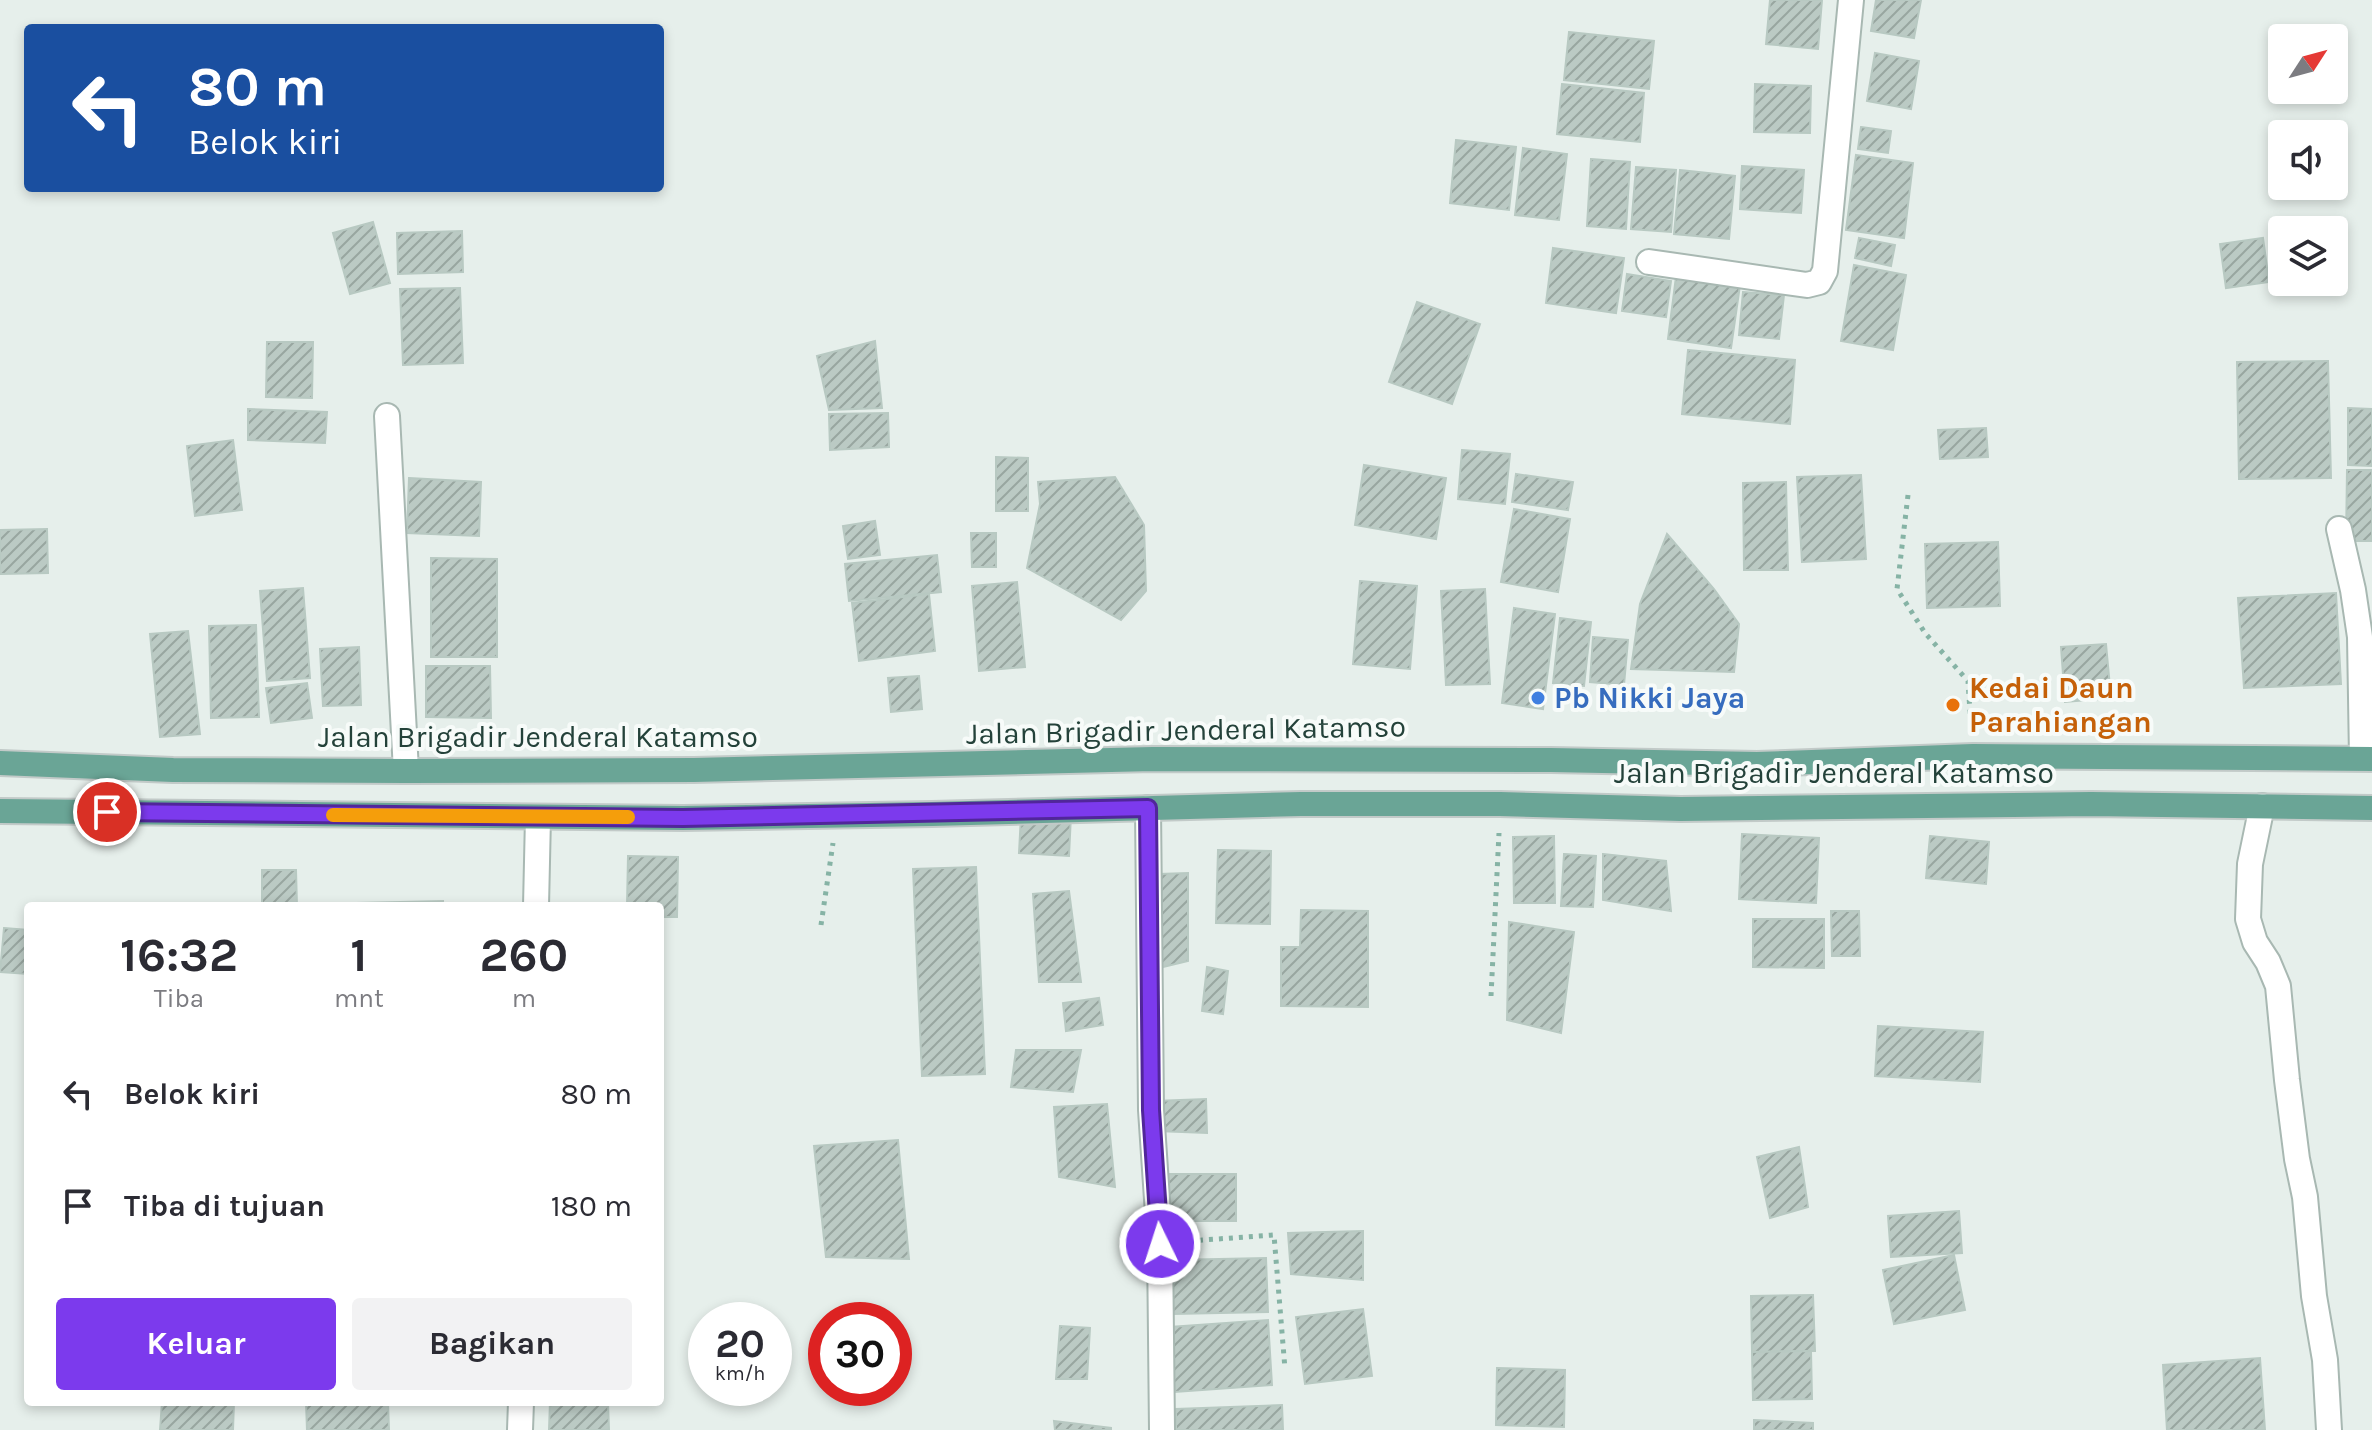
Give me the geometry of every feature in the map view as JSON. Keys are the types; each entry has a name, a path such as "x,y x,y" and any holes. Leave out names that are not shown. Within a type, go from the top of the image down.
{"main road":[{"name":"Jalan Brigadir Jenderal Katamso","path":"0,763 173,770 406,771 694,770 1184,759 1757,764 1973,756 2367,759"},
{"name":"Jalan Brigadir Jenderal Katamso","path":"0,811 538,817 838,815 1301,804 1500,804 1681,809 2076,804 2372,808"}],"street":[{"path":"1649,262 1807,285 1819,282 1825,271 1851,0"},
{"path":"387,416 406,771"},
{"path":"2339,529 2360,637 2367,759"},
{"path":"2262,806 2250,864 2248,919 2255,942 2278,986 2297,1159 2305,1197 2314,1296 2325,1360 2329,1430"},
{"path":"1148,808 1151,1110 1160,1244 1162,1430"},
{"path":"536,902 538,817"},
{"path":"520,1430 521,1406"}],"path":[{"path":"1908,495 1897,589 1925,633 1968,681 1973,756"},
{"path":"1491,996 1500,804"},
{"path":"821,925 838,815"},
{"path":"1160,1244 1274,1235 1285,1369"}],"building":[{"path":"1770,0 1822,0 1818,49 1766,44"},
{"path":"1876,0 1921,0 1914,38 1871,31"},
{"path":"1569,32 1654,41 1649,89 1564,80"},
{"path":"1875,53 1919,61 1911,109 1867,101"},
{"path":"1562,84 1644,93 1640,142 1557,134"},
{"path":"1755,84 1811,86 1810,133 1754,132"},
{"path":"1861,127 1891,131 1888,153 1858,149"},
{"path":"1456,140 1516,147 1509,210 1450,203"},
{"path":"1523,148 1567,154 1559,220 1515,215"},
{"path":"1856,155 1913,163 1904,238 1846,230"},
{"path":"1591,159 1630,162 1626,229 1587,226"},
{"path":"1742,166 1804,170 1801,213 1740,209"},
{"path":"1636,167 1676,170 1671,232 1631,229"},
{"path":"1680,170 1735,176 1729,239 1674,234"},
{"path":"373,222 390,283 350,294 333,233"},
{"path":"462,231 463,272 398,274 397,233"},
{"path":"1859,238 1895,245 1891,266 1855,258"},
{"path":"2263,238 2268,282 2226,288 2220,244"},
{"path":"1553,248 1624,258 1616,313 1546,303"},
{"path":"1854,265 1906,275 1893,350 1841,341"},
{"path":"1677,269 1741,278 1731,348 1668,339"},
{"path":"1627,274 1671,281 1666,317 1622,311"},
{"path":"460,288 463,363 403,365 400,289"},
{"path":"1743,292 1784,295 1779,339 1739,335"},
{"path":"1417,302 1480,324 1452,404 1389,382"},
{"path":"875,341 882,408 829,410 817,356"},
{"path":"267,342 313,342 312,398 266,397"},
{"path":"1688,350 1795,360 1790,424 1682,414"},
{"path":"2328,361 2331,478 2239,479 2237,362"},
{"path":"2348,408 2372,409 2372,466 2348,465"},
{"path":"248,409 327,412 325,443 248,440"},
{"path":"888,413 889,447 830,450 829,414"},
{"path":"1986,428 1988,457 1940,459 1938,430"},
{"path":"233,440 242,510 195,516 187,446"},
{"path":"1462,450 1510,454 1505,504 1458,499"},
{"path":"996,457 1028,458 1028,511 996,511"},
{"path":"1364,465 1446,478 1436,539 1355,525"},
{"path":"2347,470 2372,470 2372,541 2346,541"},
{"path":"1516,474 1573,482 1568,510 1512,502"},
{"path":"1861,475 1866,559 1802,562 1797,477"},
{"path":"1115,477 1144,525 1146,591 1121,620 1027,568 1040,504 1038,482"},
{"path":"409,478 481,482 479,536 407,533"},
{"path":"1786,482 1788,570 1744,570 1743,483"},
{"path":"1514,509 1570,519 1558,592 1501,582"},
{"path":"875,521 880,555 848,559 843,526"},
{"path":"47,529 48,573 0,574 0,530"},
{"path":"971,533 996,533 996,567 972,567"},
{"path":"1667,534 1739,624 1734,672 1631,669 1640,604"},
{"path":"1998,542 2000,606 1927,608 1925,544"},
{"path":"937,555 941,592 849,601 845,564"},
{"path":"431,558 497,559 497,657 431,657"},
{"path":"1360,581 1417,586 1410,669 1353,664"},
{"path":"1017,582 1025,667 979,671 972,586"},
{"path":"303,588 310,678 267,681 260,591"},
{"path":"1485,589 1490,684 1446,685 1441,591"},
{"path":"2336,593 2341,684 2244,688 2238,598"},
{"path":"929,594 935,651 859,661 852,603"},
{"path":"1514,608 1555,614 1543,709 1502,703"},
{"path":"1560,618 1591,622 1584,686 1553,683"},
{"path":"256,625 259,717 211,718 209,626"},
{"path":"188,631 200,734 160,737 150,634"},
{"path":"1593,637 1628,640 1624,685 1590,682"},
{"path":"2106,644 2111,698 2065,702 2061,647"},
{"path":"359,647 361,705 323,706 320,649"},
{"path":"426,666 490,666 491,718 426,717"},
{"path":"919,676 922,709 891,712 888,678"},
{"path":"307,683 312,718 271,723 266,688"},
{"path":"1021,815 1071,815 1069,856 1019,853"},
{"path":"1742,834 1819,838 1816,903 1739,899"},
{"path":"1554,836 1555,903 1514,903 1513,837"},
{"path":"1930,836 1989,842 1986,884 1926,878"},
{"path":"1218,850 1271,851 1270,924 1216,923"},
{"path":"1564,854 1596,856 1593,907 1561,906"},
{"path":"1603,854 1666,861 1671,911 1603,900"},
{"path":"628,856 678,857 677,917 664,917 664,902 627,902"},
{"path":"976,867 985,1074 922,1076 913,869"},
{"path":"262,870 296,870 297,902 262,902"},
{"path":"1188,873 1188,961 1159,968 1159,874"},
{"path":"1069,891 1081,982 1039,982 1033,894"},
{"path":"1301,910 1368,911 1368,1007 1281,1006 1281,947 1300,947"},
{"path":"1831,911 1859,911 1860,956 1832,956"},
{"path":"1753,919 1824,919 1824,968 1753,967"},
{"path":"1509,922 1574,932 1561,1033 1507,1020"},
{"path":"4,928 24,930 24,974 0,972"},
{"path":"1207,967 1228,971 1223,1014 1202,1011"},
{"path":"1099,998 1103,1025 1066,1031 1063,1003"},
{"path":"1878,1026 1983,1032 1980,1082 1875,1076"},
{"path":"1016,1050 1081,1050 1073,1092 1011,1087"},
{"path":"1206,1099 1207,1133 1157,1131 1155,1101"},
{"path":"1107,1104 1115,1187 1059,1177 1054,1107"},
{"path":"898,1140 909,1259 826,1257 814,1146"},
{"path":"1799,1147 1808,1207 1770,1218 1757,1157"},
{"path":"1168,1174 1236,1174 1236,1221 1168,1221"},
{"path":"1959,1211 1962,1253 1891,1257 1888,1216"},
{"path":"1363,1231 1363,1280 1291,1274 1288,1233"},
{"path":"1954,1255 1965,1310 1894,1324 1883,1270"},
{"path":"1266,1258 1268,1312 1173,1314 1172,1260"},
{"path":"1813,1295 1815,1351 1752,1352 1751,1296"},
{"path":"1363,1309 1372,1376 1305,1384 1296,1317"},
{"path":"1268,1320 1272,1385 1175,1392 1170,1327"},
{"path":"1060,1326 1090,1328 1087,1379 1056,1379"},
{"path":"1811,1351 1812,1399 1753,1400 1752,1352"},
{"path":"2260,1358 2265,1430 2167,1430 2163,1365"},
{"path":"1497,1368 1565,1370 1564,1427 1496,1425"},
{"path":"1282,1405 1283,1430 1176,1430 1176,1409"},
{"path":"162,1406 234,1406 233,1430 160,1430"},
{"path":"306,1406 388,1406 389,1430 307,1430"},
{"path":"550,1406 608,1406 609,1430 549,1430"},
{"path":"1754,1420 1813,1423 1813,1430 1754,1430"},
{"path":"1054,1421 1111,1428 1111,1430 1055,1430"}],"slow traffic":[{"path":"333,815 628,817"}],"place":[{"name":"Pb Nikki Jaya","path":"1538,698"},
{"name":"Kedai Daun Parahiangan","path":"1953,705"}],"route":[{"path":"107,812 683,818 1148,808 1151,1110 1160,1244"}]}
